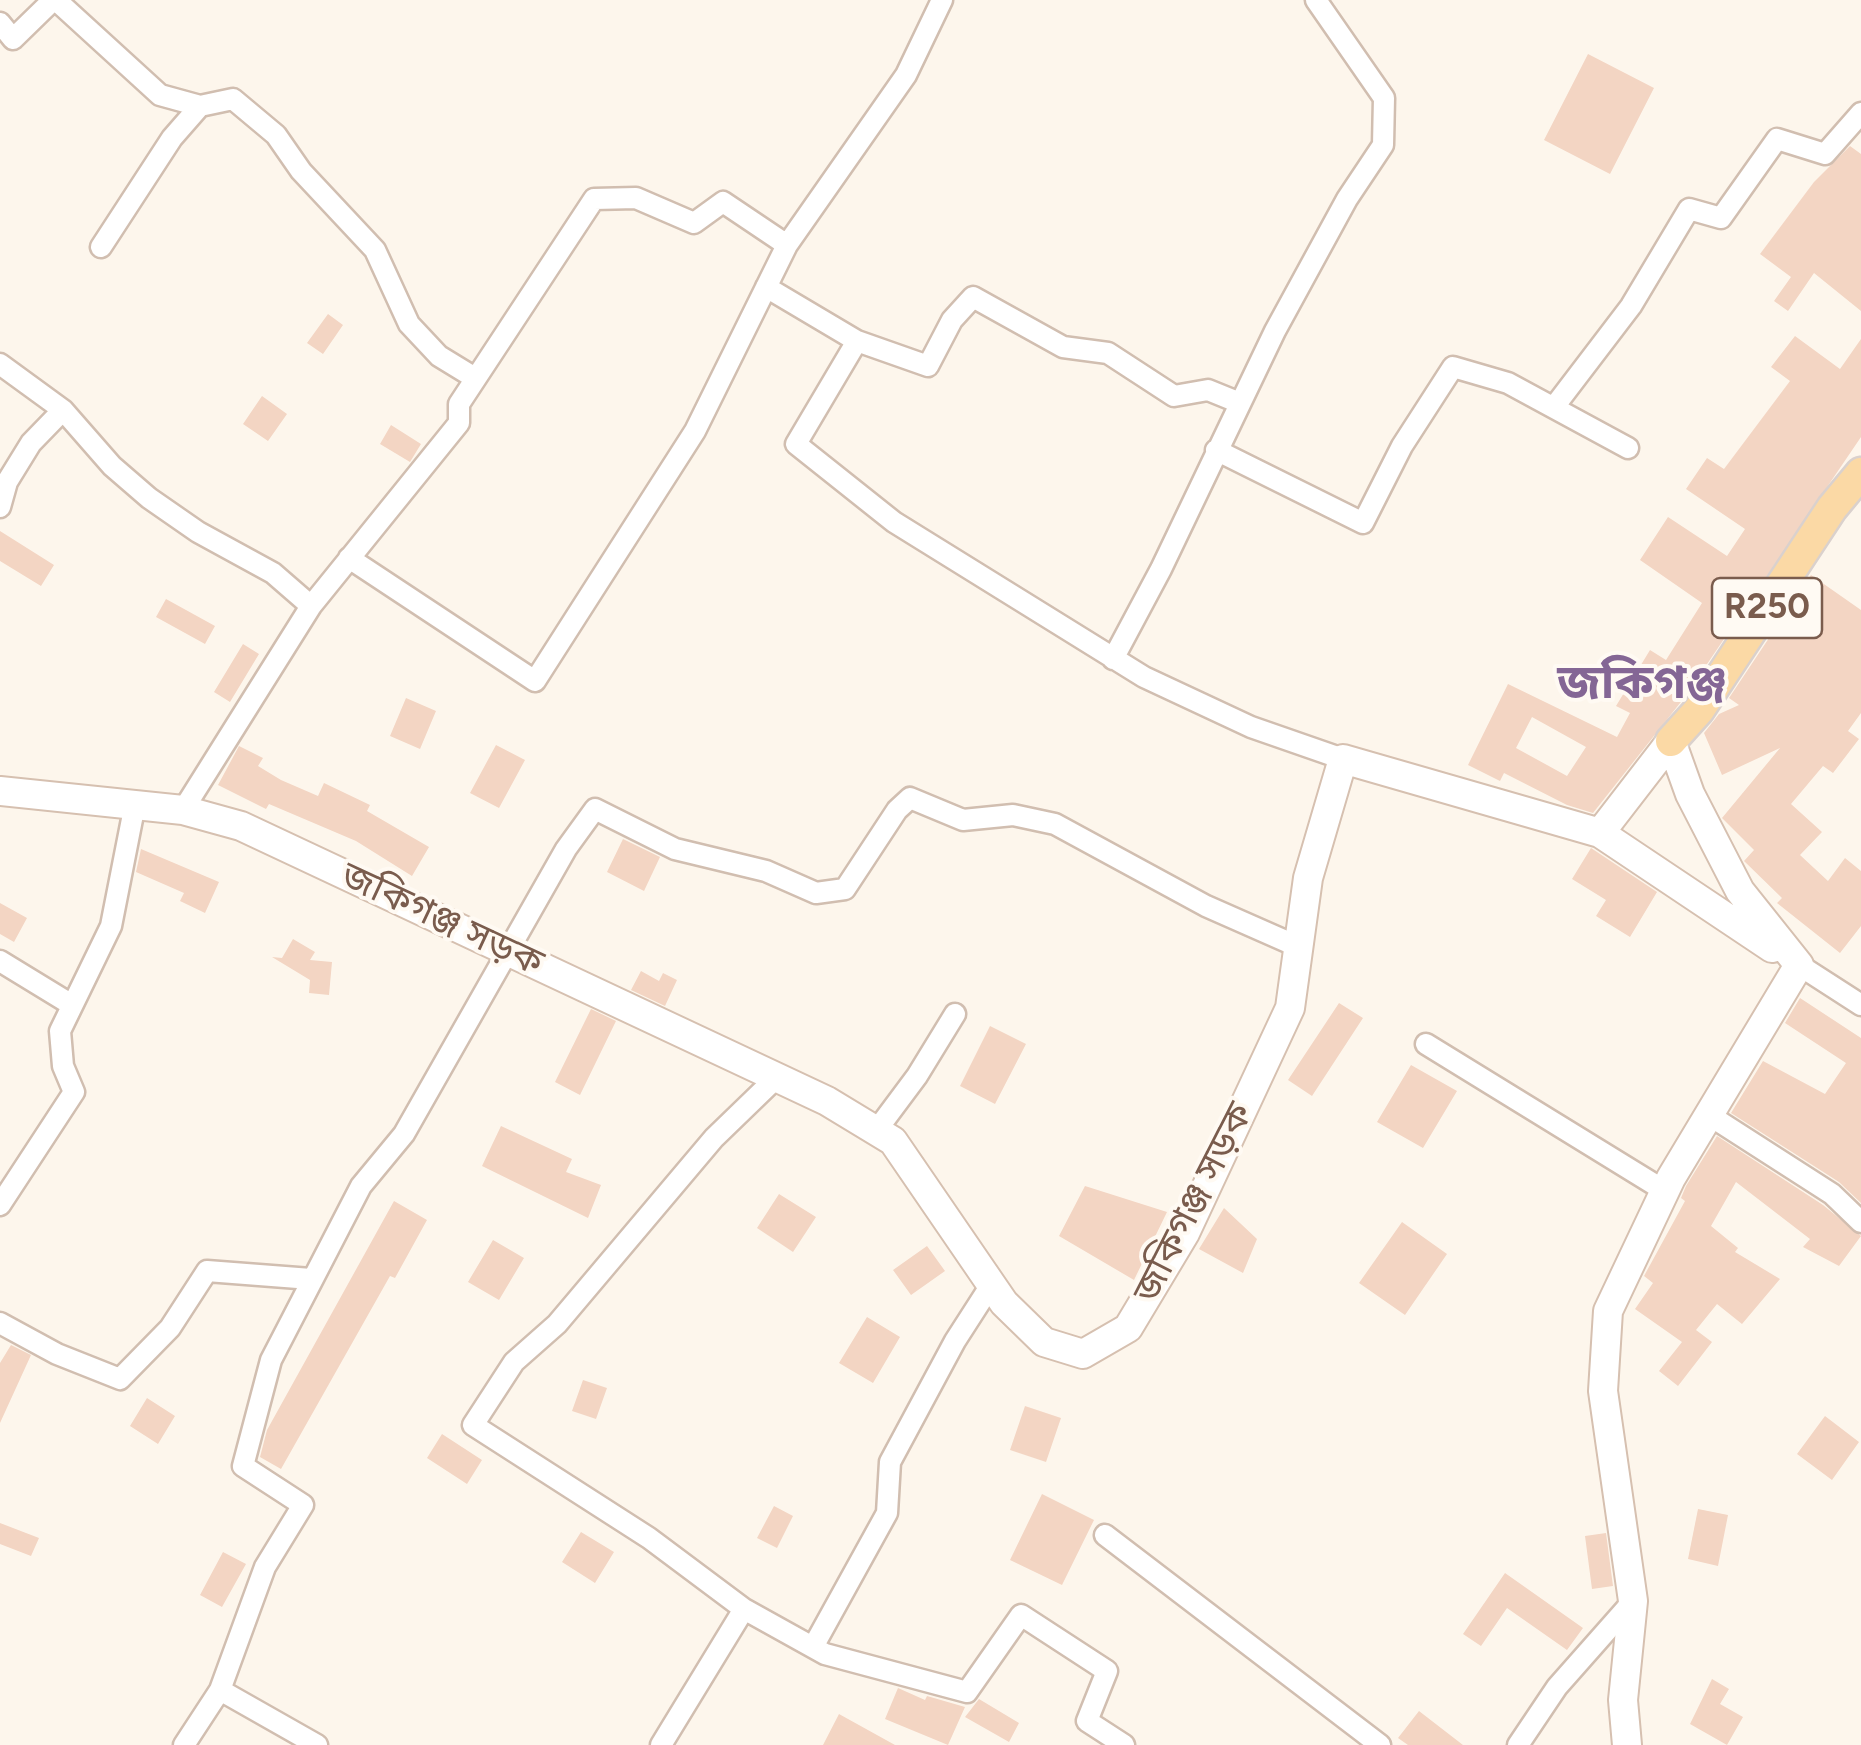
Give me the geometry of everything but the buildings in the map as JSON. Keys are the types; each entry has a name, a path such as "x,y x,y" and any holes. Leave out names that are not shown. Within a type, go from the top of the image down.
{"main road":[{"name":"R250","path":"1671,741 1699,710 1832,508 1861,472"},
{"path":"1600,833 1671,741"},
{"path":"1671,741 1690,794 1740,891 1799,965"},
{"path":"1343,759 1600,833 1799,965"},
{"name":"জকিগঞ্জ সড়ক","path":"0,791 183,810 241,826 776,1078 893,1142 992,1285 1044,1342 1082,1354 1128,1328 1185,1233 1290,1008 1308,878 1343,759"},
{"path":"1627,1745 1624,1700 1633,1601 1603,1391 1608,1312 1665,1191 1799,965"}],"street":[{"path":"0,23 13,39 54,0 160,95 200,106 233,98 276,135 301,170 375,250 386,282 409,324 438,356 475,378"},
{"path":"350,558 535,682 695,431 787,245 906,75 942,0"},
{"path":"1112,658 1347,199 1384,145 1384,98 1316,0"},
{"path":"102,247 172,138 200,106"},
{"path":"1554,407 1630,306 1689,209 1721,218 1777,139 1825,154 1853,139 1861,113"},
{"path":"183,810 311,606 459,423 459,404 594,199 636,198 694,222 723,202 787,245"},
{"path":"766,288 857,341 928,366 952,320 973,297 1063,347 1108,353 1174,396 1208,390 1240,403"},
{"path":"857,341 796,444 894,522 1112,658 1251,727 1343,759"},
{"path":"0,364 64,410 112,466 149,498 198,532 273,573 311,606"},
{"path":"1216,450 1363,524 1402,446 1453,367 1508,384 1628,448"},
{"path":"0,507 7,482 31,444 64,410"},
{"path":"184,1745 220,1690 266,1568 303,1505 243,1466 271,1360 360,1186 404,1134 507,951 595,809 675,848 766,871 816,893 846,889 897,810 910,798 963,820 1013,816 1055,824 1206,906 1299,946"},
{"path":"0,1205 74,1092 63,1066 60,1031 111,926 135,804"},
{"path":"0,961 72,1006"},
{"path":"1799,965 1861,1005"},
{"path":"876,1131 918,1076 955,1014"},
{"path":"1426,1044 1665,1191"},
{"path":"776,1078 714,1138 557,1324 514,1362 473,1426 649,1538 744,1609 813,1647 883,1672 967,1692 1021,1615 1107,1672 1087,1721 1124,1745"},
{"path":"1709,1115 1832,1194 1861,1222"},
{"path":"0,1322 58,1354 120,1379 170,1328 207,1270 311,1279"},
{"path":"813,1647 887,1513 890,1462 954,1341 992,1285"},
{"path":"1105,1535 1380,1745"},
{"path":"1518,1745 1557,1688 1633,1601"},
{"path":"661,1745 744,1609"},
{"path":"220,1690 317,1745"}],"district":[{"name":"জকিগঞ্জ","path":"1642,684"}]}
